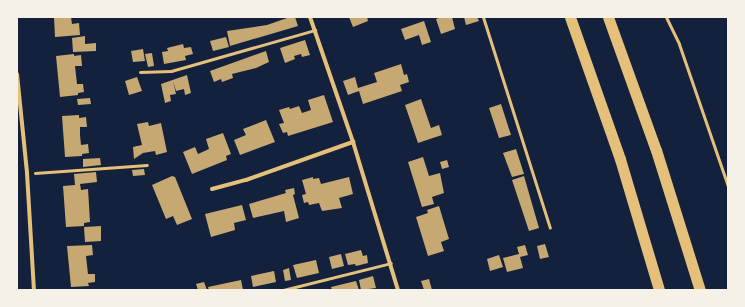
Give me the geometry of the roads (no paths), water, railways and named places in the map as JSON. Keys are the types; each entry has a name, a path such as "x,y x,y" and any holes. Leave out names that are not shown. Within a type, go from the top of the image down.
{"highway":[{"path":"570,17 620,159 659,290"},
{"path":"608,17 656,150 700,290"}],"street":[{"path":"310,17 353,142 398,290"},
{"path":"17,74 27,173 34,290"},
{"path":"212,189 246,180 353,142"}],"lane":[{"path":"483,17 550,228"},
{"path":"666,17 679,44 728,186"},
{"path":"140,72 171,71 315,30"},
{"path":"283,290 390,263"}]}
